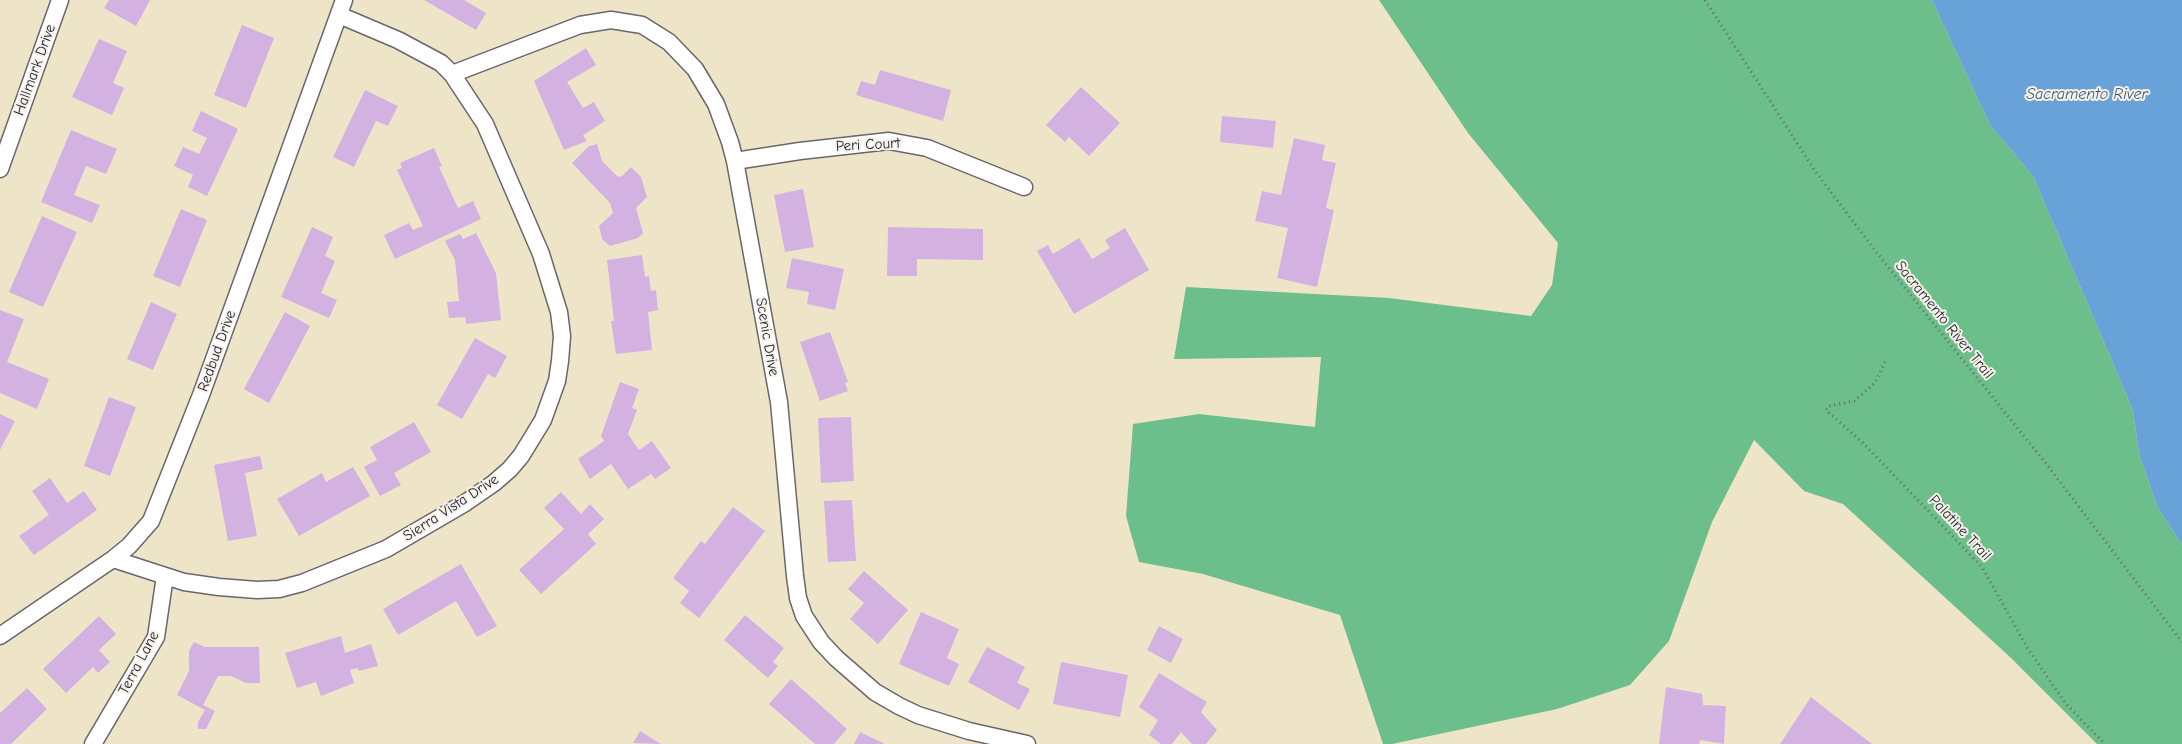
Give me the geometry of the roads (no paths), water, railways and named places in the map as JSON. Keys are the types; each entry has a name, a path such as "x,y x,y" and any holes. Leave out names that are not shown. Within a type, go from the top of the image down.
{"street":[{"name":"Hallmark Drive","path":"0,169 60,0"},
{"name":"Sierra Vista Drive","path":"113,560 184,582 237,589 279,588 302,583 386,549 465,503 494,483 510,469 538,431 557,381 560,361 562,336 555,295 541,254 485,124 452,74 441,63 342,8"},
{"name":"Redbud Drive","path":"0,636 113,560 144,530 158,509 342,8"},
{"name":"Scenic Drive","path":"452,74 580,25 611,20 642,25 669,42 695,69 716,104 735,161 779,402 795,576 798,598 804,616 821,642 836,658 875,692 899,706 969,731 1027,744"},
{"name":"Peri Court","path":"735,161 800,150 889,141 926,148 1024,187"},
{"name":"Terra Lane","path":"93,744 156,637 165,576"}],"water":[{"name":"Sacramento River","path":"1932,0 2182,0 2182,545 2157,506 2139,454 2133,410 2033,176 1990,125"}]}
